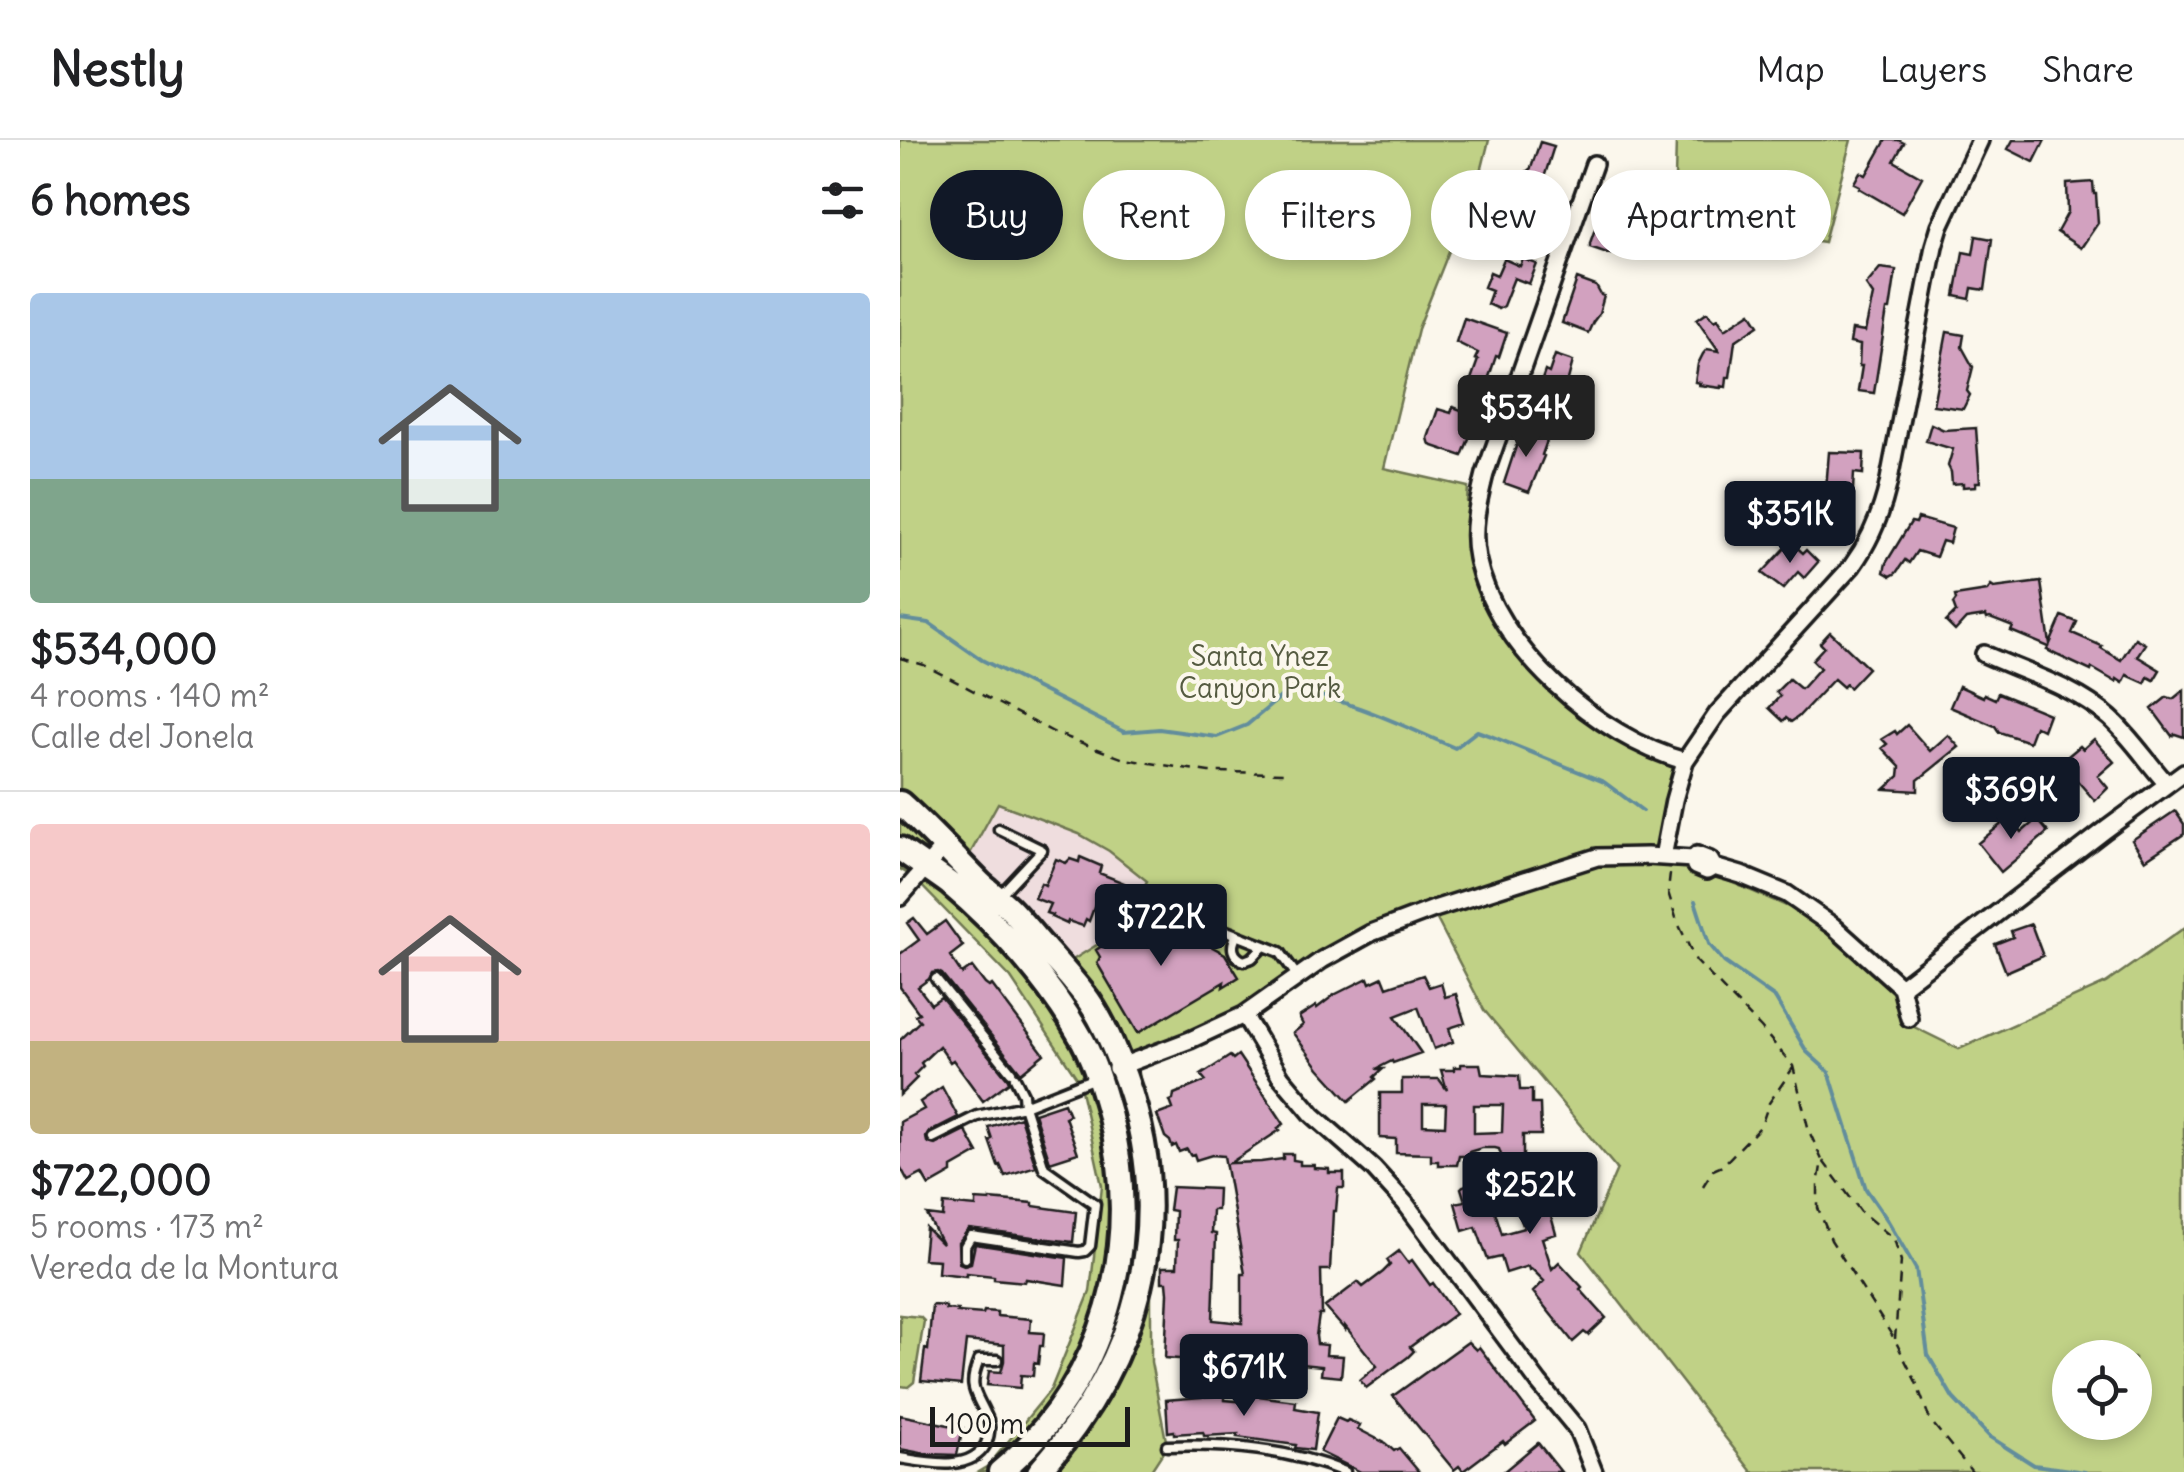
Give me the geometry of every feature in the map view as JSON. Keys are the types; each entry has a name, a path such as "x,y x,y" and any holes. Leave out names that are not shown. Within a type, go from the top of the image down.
{"street":[{"path":"1664,857 1685,761 1717,714 1866,546 1888,486 1934,246 1980,140"},
{"path":"1594,164 1485,474 1474,532 1477,558 1498,616 1529,658 1618,734 1660,755 1685,761"},
{"path":"1984,654 2097,708 2116,723 2166,784"},
{"path":"1901,987 2184,772"},
{"path":"900,803 1010,909 1089,1002 1108,1035 1122,1182 1121,1244 1114,1285 1100,1334 1084,1369 1033,1443 1000,1472"},
{"path":"900,898 946,845"},
{"path":"900,849 948,883 985,916 1045,985 1083,1042 1133,1100 1144,1157 1149,1216 1142,1276 1124,1341 1110,1372 1093,1402 1040,1472"},
{"path":"1110,1071 1244,1015 1322,960 1371,933 1597,857 1693,858 1697,854 1710,860 1714,867 1769,885 1833,926 1901,987 1909,1018"},
{"path":"1244,1015 1281,1077 1313,1115 1373,1168 1405,1204 1577,1429 1594,1472"}],"lane":[{"path":"997,898 1042,850 998,829"},
{"path":"1180,931 1184,924 1196,919 1280,952 1298,977"},
{"path":"1237,935 1232,950 1244,961 1264,946"},
{"path":"936,980 1013,1075 1023,1094 1044,1168 1095,1204 1090,1246 1085,1251 970,1236 965,1258"},
{"path":"933,1138 976,1116 1024,1106 1110,1071"},
{"path":"900,1458 959,1468 979,1456 990,1428 972,1385 978,1360 997,1360"},
{"path":"1168,1446 1241,1446 1311,1460 1345,1472"}],"path":[{"path":"900,658 924,665 1054,732 1124,759 1209,772 1288,773"},
{"path":"1670,878 1668,892 1677,921 1696,961 1794,1066 1809,1130 1822,1160 1861,1212 1894,1239 1901,1260 1895,1340"},
{"path":"1703,1186 1713,1170 1722,1166 1761,1126 1769,1103 1794,1066"},
{"path":"1822,1160 1818,1208 1831,1240 1895,1340 1930,1420 1972,1472"}],"shaded area":[{"path":"998,802 1079,834 1151,875 1119,931 1063,966 966,861"}],"green space":[{"name":"Santa Ynez Canyon Park","path":"900,140 1489,140 1481,170 1431,170 1431,260 1445,260 1418,329 1384,468 1468,487 1467,502 1477,504 1477,531 1489,588 1533,655 1605,720 1689,759 1670,856 1833,926 1898,990 1904,1022 1959,1049 2106,983 2184,928 2184,1472 1752,1472 1581,1252 1617,1169 1484,1010 1431,908 1241,1011 1136,1057 1158,1176 1151,1362 1167,1446 1150,1472 978,1472 988,1466 1051,1389 1090,1292 1102,1186 1079,1081 1011,978 913,877 900,869","holes":["998,803 1079,834 1109,851 1147,881 1119,931 1063,966 966,861"]},
{"path":"1676,140 1851,140 1831,216 1831,170 1675,170"},
{"path":"900,1315 924,1321 914,1382 908,1387 900,1386"}],"building":[{"path":"1886,140 1904,143 1894,161 1922,177 1902,213 1854,183 1860,172 1866,175"},
{"path":"2013,140 2045,140 2034,162 2008,149"},
{"path":"1540,142 1554,146 1546,170 1529,170"},
{"path":"2093,182 2098,223 2081,248 2057,232 2068,212 2067,184"},
{"path":"1976,236 1992,239 1985,290 1972,288 1970,299 1955,296 1963,252 1973,254"},
{"path":"1504,260 1520,266 1523,260 1537,264 1529,284 1514,278 1503,306 1498,309 1487,304 1492,290 1484,287 1490,272 1497,275"},
{"path":"1880,268 1896,270 1874,393 1858,391 1860,345 1850,343 1852,330 1865,332 1873,295 1866,285"},
{"path":"1577,279 1596,286 1604,296 1588,333 1562,323"},
{"path":"1707,312 1715,320 1718,318 1725,329 1751,312 1759,325 1735,341 1726,387 1695,382 1703,354 1707,349 1719,351 1697,319"},
{"path":"1464,318 1507,333 1484,392 1469,385 1478,353 1456,342"},
{"path":"1947,332 1964,335 1962,347 1973,367 1967,391 1970,395 1963,409 1933,405"},
{"path":"1555,355 1573,361 1566,387 1551,413 1537,408 1541,399 1536,397"},
{"path":"1453,407 1478,416 1462,456 1430,445 1428,438 1438,409 1451,413"},
{"path":"1931,424 1944,430 1976,428 1980,482 1976,486 1952,484 1948,466 1953,449 1926,441"},
{"path":"1522,428 1548,438 1529,492 1504,483"},
{"path":"1829,452 1864,453 1863,474 1854,473 1853,490 1826,489"},
{"path":"1918,518 1953,528 1949,543 1942,541 1936,557 1917,551 1909,563 1905,560 1891,576 1884,572 1886,563 1911,522 1916,523"},
{"path":"1791,542 1818,562 1804,578 1798,572 1783,589 1762,573"},
{"path":"2041,582 2050,644 2062,616 2077,622 2072,633 2102,646 2121,660 2135,638 2145,644 2137,656 2160,670 2154,680 2148,677 2145,683 2127,675 2123,683 2117,679 2116,682 1986,616 1966,619 1955,631 1946,622 1956,612 1955,596 1987,591 1991,586"},
{"path":"1830,632 1868,668 1849,688 1834,679 1798,717 1791,722 1786,718 1783,721 1769,708 1780,696 1776,692 1789,679 1801,689 1820,668 1812,660 1824,647 1820,643"},
{"path":"1959,686 1983,697 1984,694 1995,699 1998,693 2049,714 2043,730 2035,726 2029,742 1999,732 1995,726 1950,707"},
{"path":"2184,690 2184,737 2172,736 2152,709"},
{"path":"1907,725 1930,751 1948,735 1959,747 1918,780 1918,791 1885,789 1899,776 1900,767 1882,748 1887,744 1882,739"},
{"path":"2094,739 2114,762 2098,776 2108,788 2095,801 2061,762"},
{"path":"2175,811 2184,824 2184,834 2145,860 2132,840"},
{"path":"2009,818 2022,832 2037,819 2048,832 2001,872 1978,843"},
{"path":"1080,857 1101,866 1099,873 1124,883 1112,913 1095,905 1083,926 1051,917 1046,913 1050,904 1034,898 1041,883 1045,885 1056,859 1079,862"},
{"path":"1148,908 1183,914 1173,928 1174,936 1181,938 1187,934 1225,954 1239,977 1138,1033 1097,963 1100,957 1096,950 1132,926 1137,929"},
{"path":"914,918 927,934 945,921 963,946 950,956 962,974 972,967 985,984 992,985 1044,1054 1021,1073 942,974 932,973 918,987 931,1004 941,997 1008,1079 983,1101 939,1046 921,1063 923,1066 914,1075 917,1078 900,1095 900,1040 920,1021 915,1015 919,1013 900,987 900,954 919,940 907,923"},
{"path":"2031,924 2043,956 2006,972 1995,944 2013,937 2011,931"},
{"path":"1423,975 1429,987 1441,983 1445,997 1456,994 1465,1023 1449,1028 1453,1042 1434,1049 1418,1007 1395,1016 1421,1053 1376,1069 1383,1069 1349,1101 1293,1033 1303,1025 1299,1017 1368,978 1370,983 1383,977 1387,987"},
{"path":"1238,1055 1284,1124 1230,1163 1283,1159 1283,1154 1293,1154 1293,1160 1300,1161 1300,1165 1344,1173 1344,1188 1338,1188 1333,1211 1330,1270 1321,1270 1322,1315 1316,1336 1317,1344 1327,1345 1326,1355 1343,1356 1341,1377 1321,1375 1322,1366 1267,1367 1194,1356 1194,1360 1165,1358 1168,1293 1167,1282 1162,1282 1162,1267 1177,1267 1175,1211 1169,1210 1172,1187 1218,1189 1211,1233 1216,1234 1213,1320 1242,1323 1245,1274 1224,1156 1196,1160 1187,1149 1179,1152 1165,1137 1157,1115 1173,1109 1170,1101 1174,1094 1206,1081 1201,1075"},
{"path":"1480,1064 1482,1074 1519,1076 1520,1090 1532,1090 1532,1104 1540,1104 1541,1135 1523,1135 1523,1167 1505,1167 1499,1149 1495,1148 1459,1156 1457,1165 1438,1165 1438,1161 1431,1161 1431,1154 1396,1153 1396,1139 1380,1138 1380,1093 1402,1093 1402,1079 1439,1079 1447,1090 1441,1070","holes":["1423,1104 1446,1104 1445,1126 1423,1125","1474,1105 1503,1105 1502,1132 1474,1133"]},
{"path":"942,1087 958,1117 929,1132 927,1142 935,1145 965,1130 978,1153 929,1186 922,1174 908,1181 900,1166 900,1122 924,1109 920,1102"},
{"path":"1064,1103 1078,1153 1050,1162 1034,1113"},
{"path":"1020,1117 1036,1166 1005,1176 998,1166 988,1127"},
{"path":"1539,1164 1540,1170 1544,1168 1550,1176 1552,1185 1577,1166 1592,1185 1576,1198 1570,1190 1546,1198 1556,1234 1542,1238 1552,1269 1559,1262 1606,1318 1588,1335 1584,1332 1573,1342 1533,1292 1544,1281 1528,1266 1506,1273 1501,1257 1488,1260 1476,1227 1463,1231 1455,1203 1465,1201 1463,1186","holes":["1513,1199 1524,1228 1502,1234 1493,1205"]},
{"path":"976,1200 1076,1212 1073,1242 969,1229 958,1243 959,1263 971,1263 975,1244 1067,1258 1065,1285 938,1273 939,1260 923,1259 926,1228 942,1244 927,1215 943,1217 944,1204 976,1207"},
{"path":"1399,1251 1408,1263 1412,1260 1430,1285 1433,1283 1455,1314 1410,1347 1414,1351 1408,1357 1366,1388 1360,1380 1377,1366 1325,1307 1358,1282 1363,1287 1383,1272 1390,1265 1387,1260"},
{"path":"932,1305 957,1312 997,1312 997,1316 1031,1319 1030,1332 1044,1333 1033,1376 1021,1375 1020,1388 987,1385 989,1371 1001,1372 1004,1345 966,1341 961,1385 921,1381"},
{"path":"1468,1342 1476,1350 1479,1347 1535,1421 1463,1471 1459,1466 1454,1470 1393,1396"},
{"path":"1225,1395 1225,1400 1247,1402 1250,1395 1296,1401 1295,1408 1318,1412 1313,1450 1237,1437 1238,1434 1168,1432 1166,1400"},
{"path":"900,1415 963,1428 957,1455 900,1449"},
{"path":"1337,1418 1360,1425 1358,1429 1394,1451 1399,1448 1419,1472 1361,1472 1320,1452"},
{"path":"1538,1443 1561,1472 1503,1472"}],"waterway":[{"path":"900,619 929,623 982,660 1124,732 1159,729 1217,737 1247,725 1289,690 1353,706 1455,748 1477,731 1604,782 1643,811"},
{"path":"1695,901 1709,944 1724,962 1775,998 1807,1052 1829,1072 1866,1189 1916,1269 1928,1355 1953,1398 1990,1437 2034,1465 2085,1472"}]}
